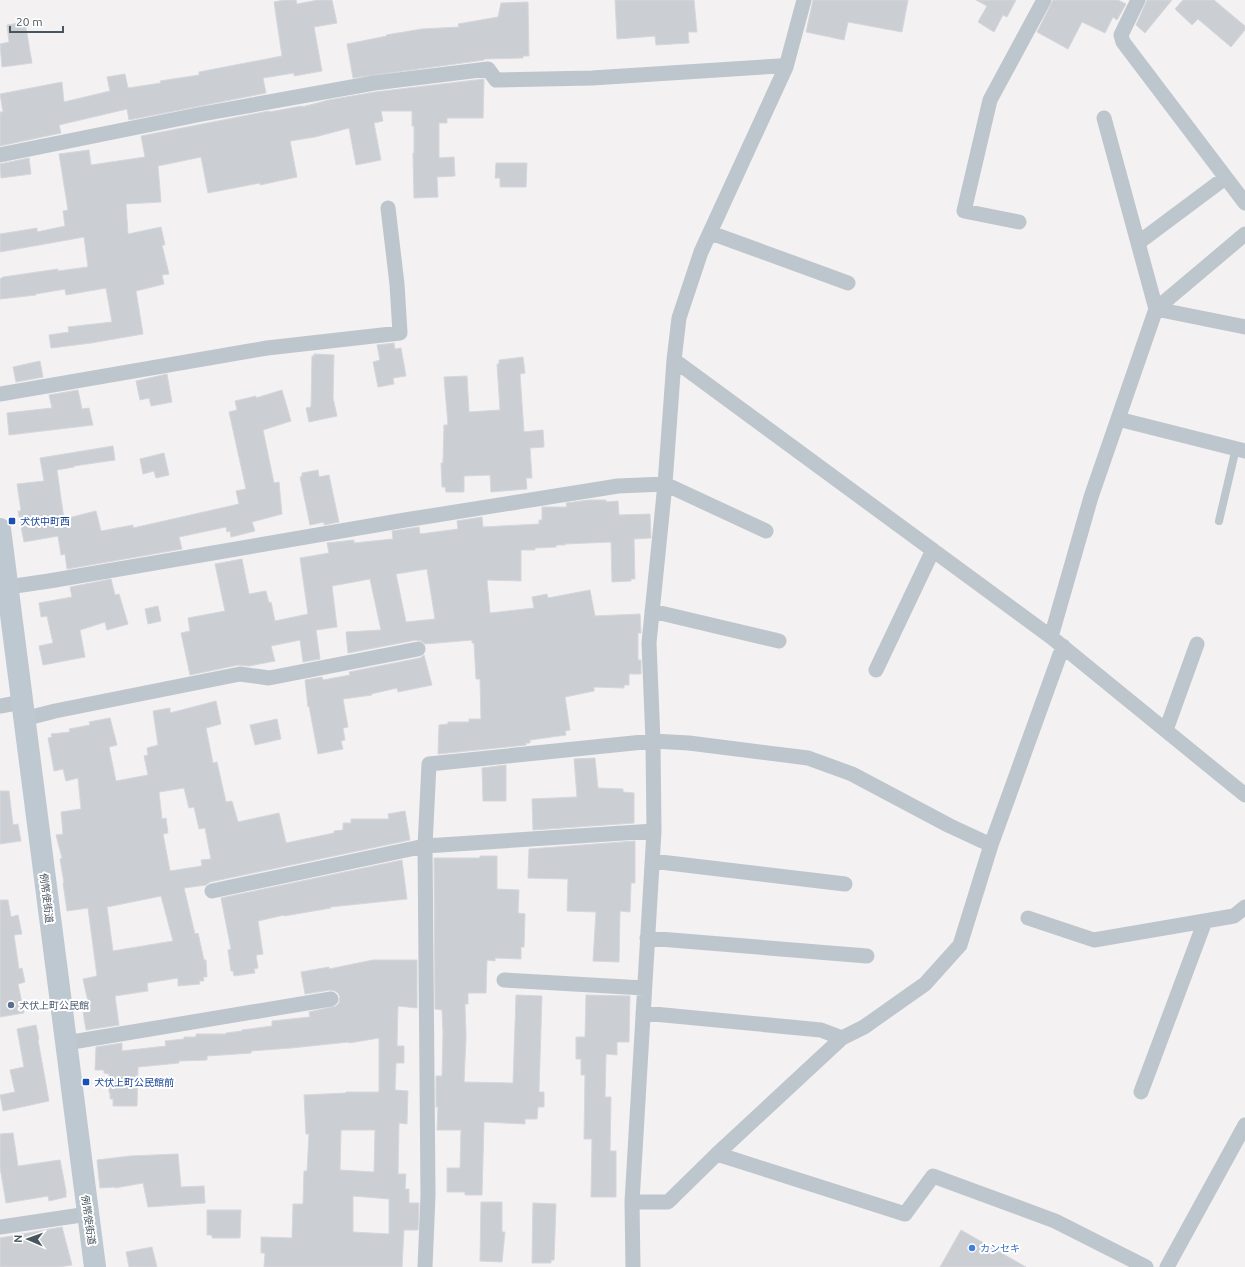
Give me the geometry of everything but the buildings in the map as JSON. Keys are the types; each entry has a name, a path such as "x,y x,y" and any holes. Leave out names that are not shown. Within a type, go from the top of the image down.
{"main road":[{"name":"例幣使街道","path":"0,529 95,1267"}],"street":[{"path":"633,1267 632,1202 654,831 653,741 649,643 665,484 674,360 679,318 701,252 786,67 804,0"},
{"path":"1019,222 964,211 990,100 1044,0"},
{"path":"1138,0 1121,35 1122,42 1245,203"},
{"path":"0,155 202,114 374,83 488,69 496,80 592,78 779,66 786,67"},
{"path":"1104,118 1156,309"},
{"path":"1138,243 1225,178"},
{"path":"0,394 267,348 400,333 397,284 388,208"},
{"path":"711,233 848,283"},
{"path":"1051,637 1091,498 1156,309 1245,234"},
{"path":"1156,309 1245,327"},
{"path":"674,360 1051,637 1245,795"},
{"path":"1118,419 1240,450"},
{"path":"8,587 405,520 618,486 665,484 766,531"},
{"path":"876,670 933,550"},
{"path":"652,611 779,641"},
{"path":"1166,730 1198,644"},
{"path":"632,1202 668,1202 717,1154 842,1038 864,1027 925,984 960,945 991,845 1062,646"},
{"path":"0,706 23,711 63,710 240,674 270,678 418,649"},
{"path":"425,1267 428,1187 425,846 429,764 653,741 689,743 808,758 852,774 950,826 991,845"},
{"path":"212,892 425,846 654,831"},
{"path":"652,861 845,884"},
{"path":"1028,918 1094,940 1234,916 1245,907"},
{"path":"1141,1092 1205,921"},
{"path":"647,938 867,956"},
{"path":"504,980 644,988"},
{"path":"66,1043 331,999"},
{"path":"643,1013 821,1030 842,1038"},
{"path":"1167,1267 1245,1125"},
{"path":"717,1154 905,1214 933,1176 1055,1221 1146,1267"},
{"path":"0,1227 88,1214"}],"lane":[{"path":"1219,521 1240,450"}],"place":[{"name":"犬伏中町西","path":"12,521"},
{"name":"犬伏上町公民館","path":"11,1005"},
{"name":"犬伏上町公民館前","path":"86,1082"},
{"name":"カンセキ","path":"972,1248"}]}
